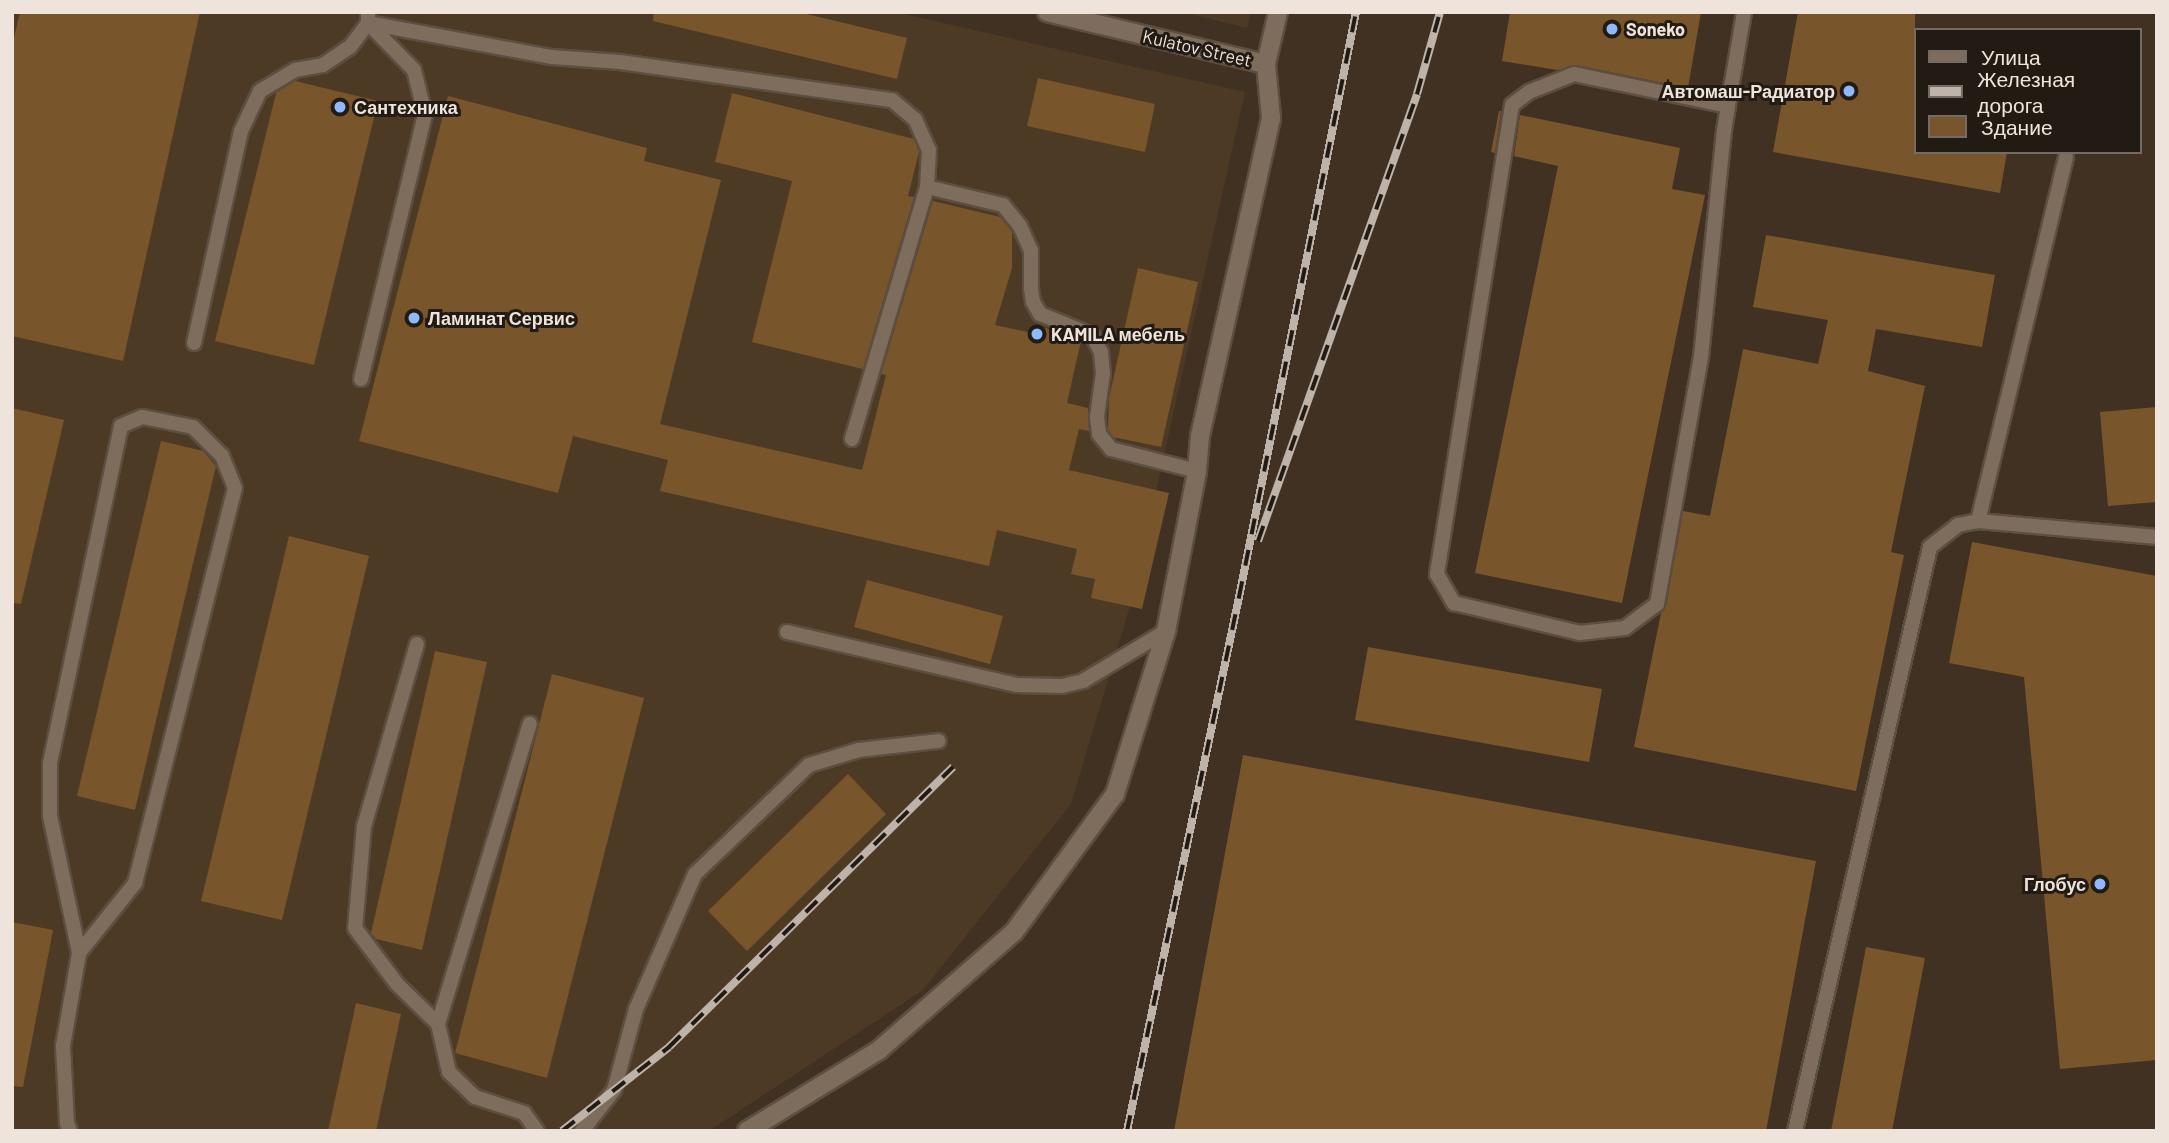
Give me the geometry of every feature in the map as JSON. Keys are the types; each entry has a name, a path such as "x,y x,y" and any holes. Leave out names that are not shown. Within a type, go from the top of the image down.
{"street":[{"path":"747,1131 879,1050 1014,932 1115,794 1166,631 1197,471 1200,436 1270,118 1266,64 1278,12"},
{"name":"Kulatov Street","path":"1057,13 1266,64"}],"lane":[{"path":"1728,106 1574,74 1529,92 1512,105 1437,574 1454,603 1580,633 1625,628 1657,604 1701,356 1728,106 1744,12"},
{"path":"368,18 552,57 620,62 891,100 915,119 929,150 927,187 852,439"},
{"path":"194,343 241,131 260,91 295,70 323,65 350,47 368,18"},
{"path":"361,379 425,114 414,69 368,18"},
{"path":"1978,521 2066,157"},
{"path":"927,187 1003,205 1020,226 1031,251 1031,289 1033,302 1040,314 1092,335 1101,352 1103,373 1097,417 1099,434 1111,449 1197,471"},
{"path":"70,1131 67,1123 63,1046 79,953 50,816 50,764 121,426 142,417 193,427 222,456 235,488 135,883 79,953"},
{"path":"1795,1131 1930,547 1958,525 1978,521 2157,537"},
{"path":"787,632 1016,685 1062,685 1083,681 1166,631"},
{"path":"417,644 363,826 355,928 397,984 438,1024"},
{"path":"530,724 438,1024 449,1072 475,1097 524,1113 537,1131"},
{"path":"582,1131 614,1090 636,1009 695,874 809,765 859,750 938,741"}],"shaded area":[{"path":"12,12 895,12 1245,92 1132,599 1071,804 923,990 709,1131 12,1131"},
{"path":"1182,12 1251,12 1247,28"}],"building":[{"path":"20,12 200,12 123,361 12,336 12,46"},
{"path":"654,12 798,12 907,38 897,79 653,21"},
{"path":"1510,12 1701,12 1688,88 1576,65 1557,70 1502,61"},
{"name":"Автомаш-Радиатор","path":"1798,12 1915,12 1913,154 2007,154 2000,193 1773,152"},
{"path":"1038,78 1155,104 1145,152 1027,126"},
{"path":"295,81 378,101 314,365 215,341 276,93"},
{"path":"732,93 914,139 919,152 908,196 914,197 863,369 752,342 792,181 715,162"},
{"path":"448,96 647,148 644,161 721,180 660,424 862,470 886,375 881,374 933,201 1000,217 1012,232 1012,268 995,325 1042,335 1043,327 1081,341 1067,403 1088,408 1089,431 1079,429 1069,470 1169,493 1142,609 1091,598 1095,579 1071,574 1077,549 997,530 989,566 660,491 668,460 573,436 558,493 359,441"},
{"path":"1501,111 1495,153 1491,152"},
{"path":"1520,115 1680,148 1672,189 1705,195 1622,603 1475,573 1558,166 1514,156"},
{"path":"1766,235 1995,275 1982,347 1876,329 1868,371 1925,386 1891,552 1904,555 1856,791 1634,747 1661,613 1666,606 1683,511 1710,516 1743,349 1818,364 1828,320 1753,307"},
{"path":"1138,268 1198,282 1161,447 1113,437 1108,430 1109,398"},
{"path":"2157,407 2157,502 2108,506 2100,412"},
{"path":"12,408 64,420 21,604 12,603"},
{"path":"161,441 203,451 216,466 135,810 77,796"},
{"path":"289,536 369,556 282,920 201,901"},
{"name":"Глобус","path":"1972,542 2157,576 2157,1060 2060,1069 2024,677 1949,663"},
{"path":"867,580 1003,616 990,664 854,627"},
{"path":"1368,647 1602,689 1589,762 1355,720"},
{"path":"435,651 487,662 422,950 376,939 371,933"},
{"path":"552,674 644,698 547,1078 455,1053"},
{"path":"1243,755 1816,861 1766,1131 1174,1131"},
{"path":"848,774 886,814 747,951 708,911"},
{"path":"12,922 53,930 23,1087 12,1086"},
{"path":"1866,947 1925,958 1892,1131 1831,1131"},
{"path":"356,1003 401,1014 376,1131 328,1131"}],"railway":[{"path":"1127,1131 1239,597 1356,12"},
{"path":"1258,541 1417,94 1440,12"},
{"path":"562,1131 669,1047 953,767"}],"place":[{"name":"Soneko","path":"1612,29"},
{"name":"Автомаш-Радиатор","path":"1849,91"},
{"name":"Сантехника","path":"340,107"},
{"name":"Ламинат Сервис","path":"414,318"},
{"name":"KAMILA мебель","path":"1037,334"},
{"name":"Глобус","path":"2100,884"}]}
